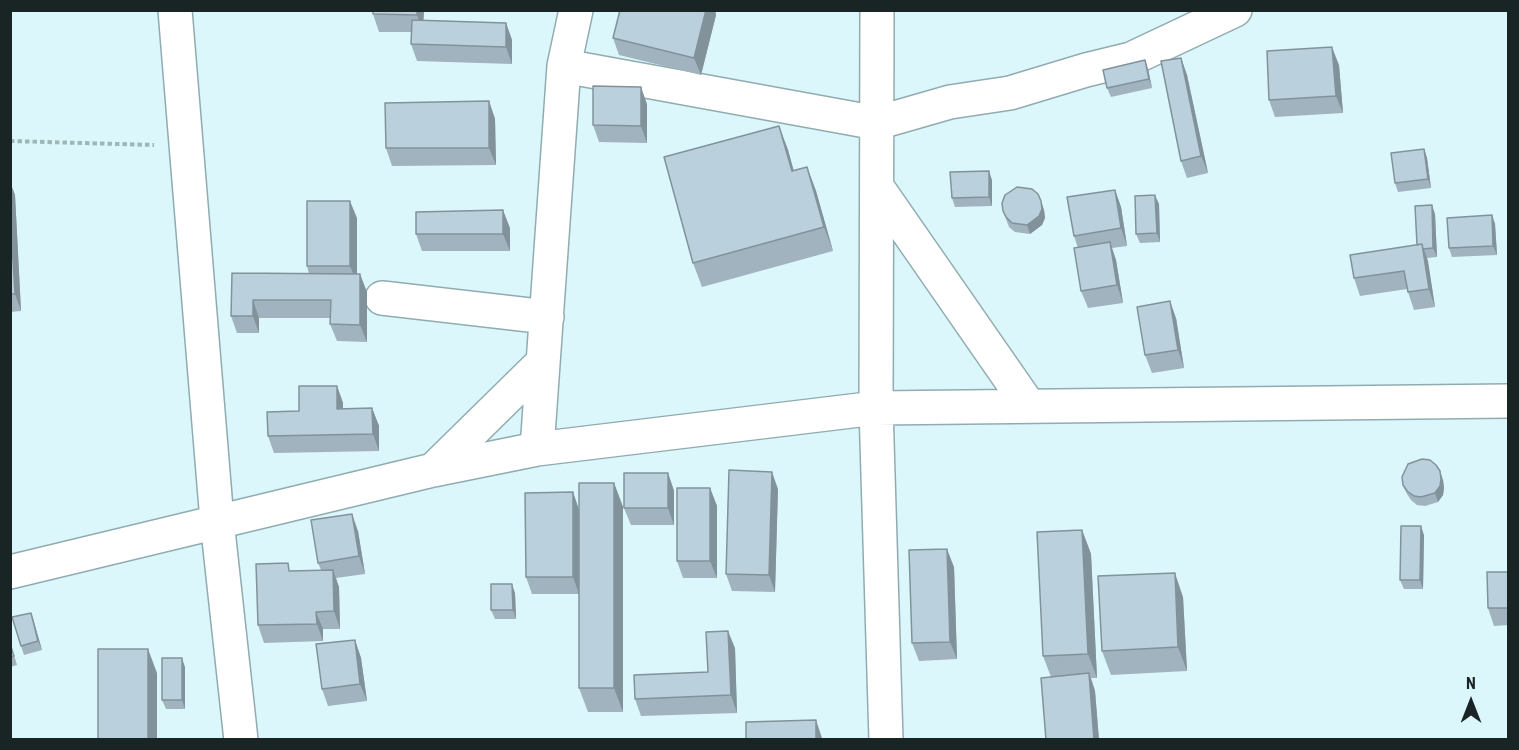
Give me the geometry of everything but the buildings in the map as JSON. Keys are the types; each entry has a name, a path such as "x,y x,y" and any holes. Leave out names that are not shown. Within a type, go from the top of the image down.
{"street":[{"path":"175,10 217,521 241,740"},
{"path":"537,449 564,66 576,10"},
{"path":"877,10 876,408 886,740"},
{"path":"564,66 877,123 950,102 1010,93 1131,59 1235,10"},
{"path":"877,187 1029,406"},
{"path":"382,298 546,317"},
{"path":"434,470 543,362"},
{"path":"10,572 434,470 537,449 876,408 1509,401"}],"path":[{"path":"10,141 186,145"}]}
